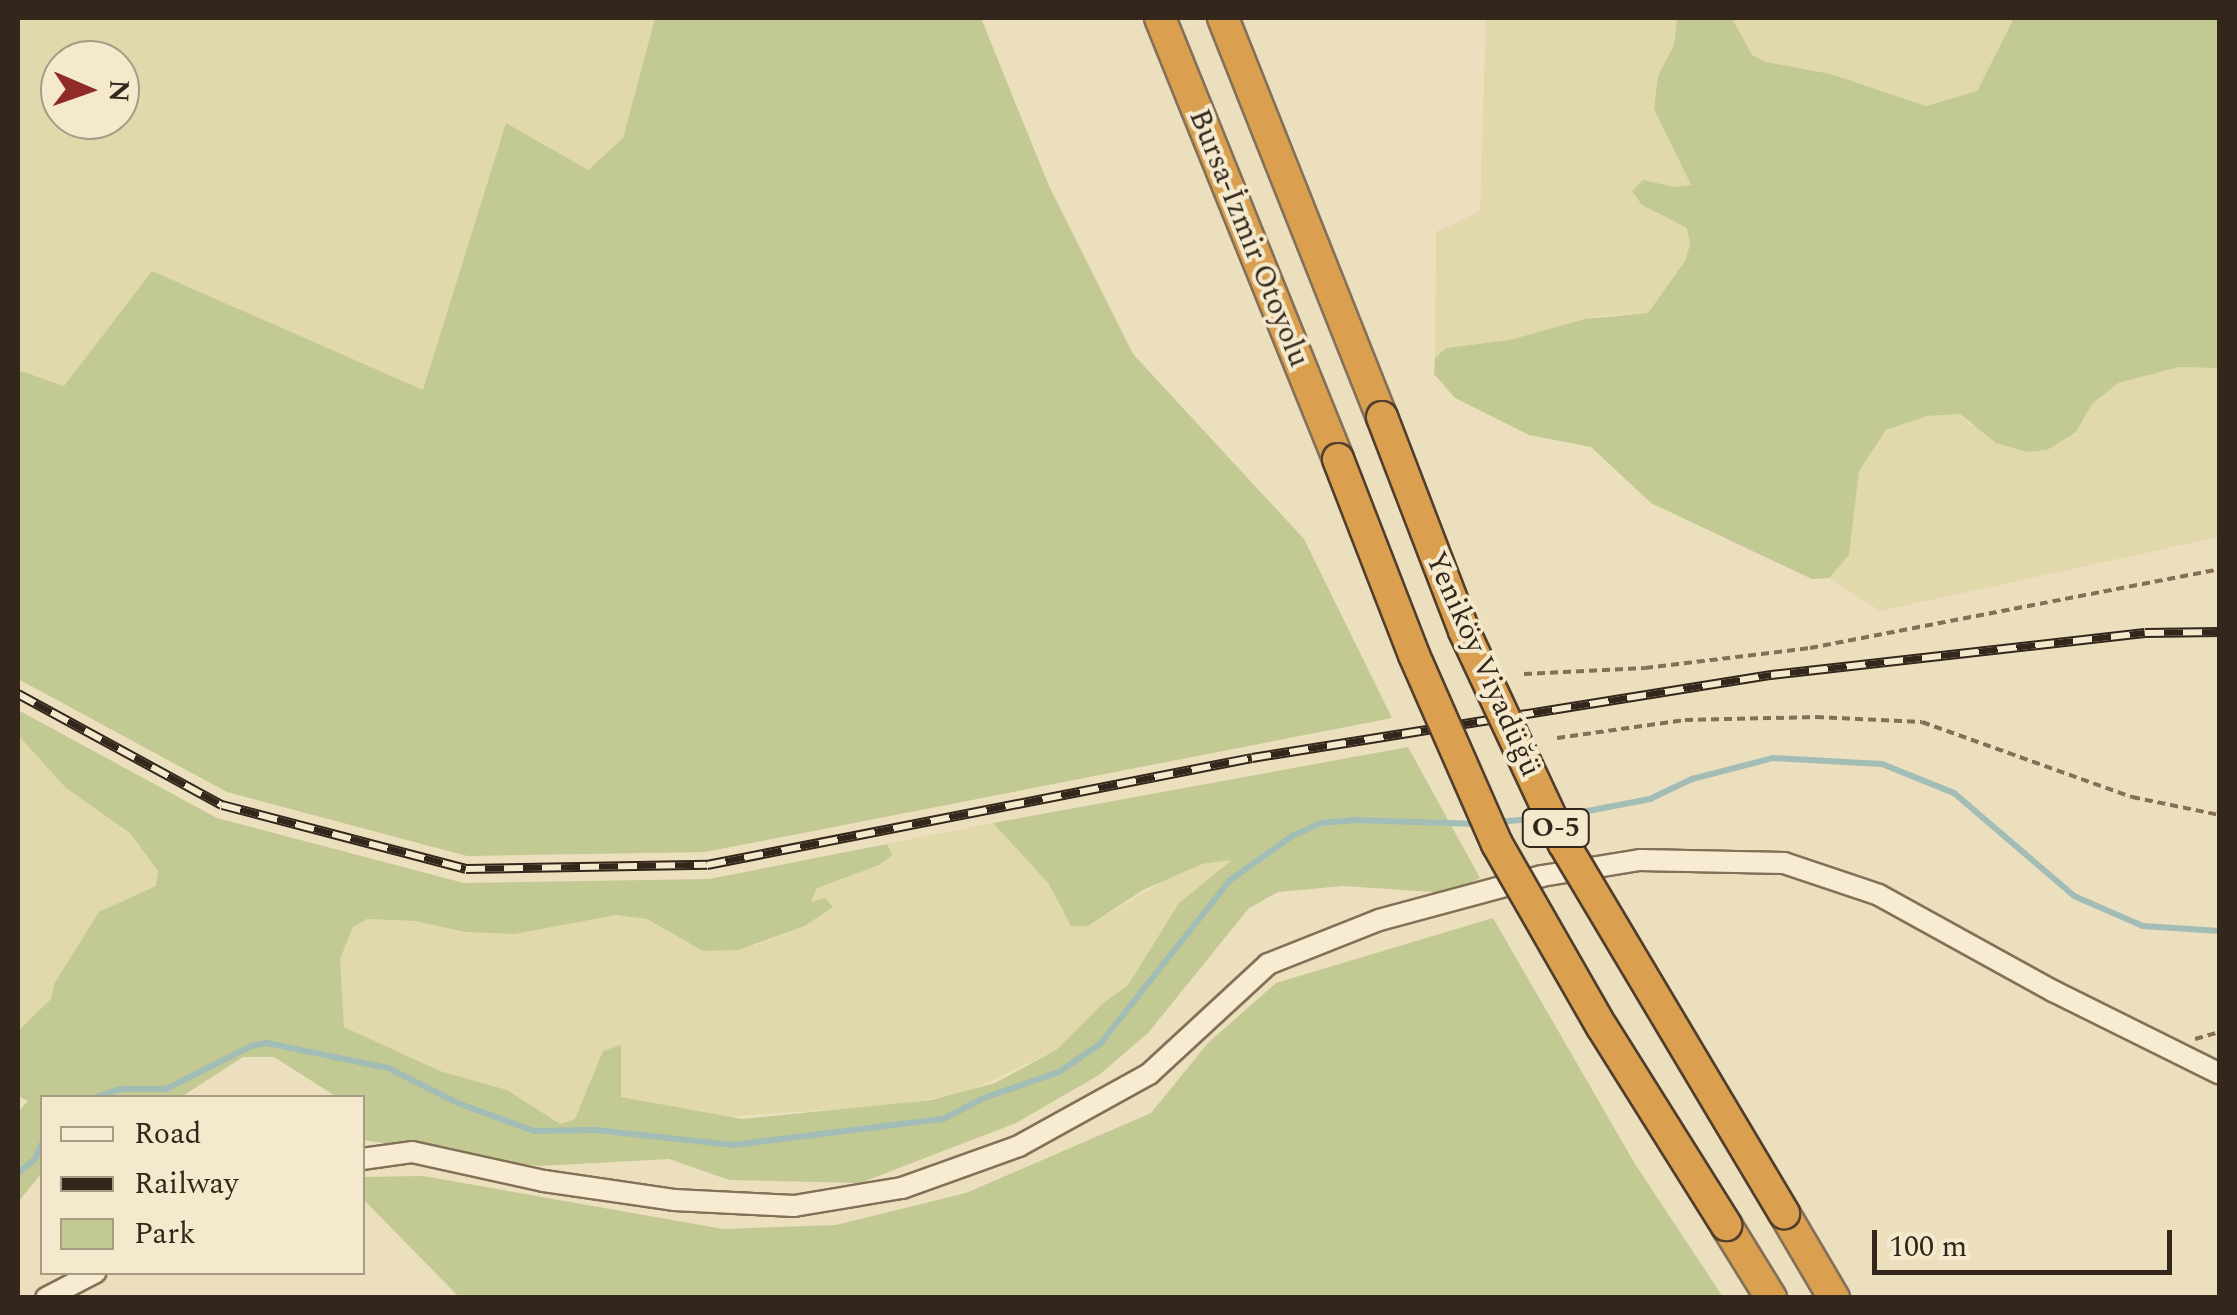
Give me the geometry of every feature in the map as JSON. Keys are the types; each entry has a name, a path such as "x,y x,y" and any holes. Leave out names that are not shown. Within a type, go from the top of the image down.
{"highway":[{"name":"Bursa-İzmir Otoyolu","path":"1160,18 1338,459"},
{"name":"Bursa-İzmir Otoyolu","path":"1223,18 1382,417"},
{"path":"1232,18 1280,159"},
{"name":"Yeniköy Viyadüğü","path":"1382,417 1464,631 1564,844 1834,1298"},
{"name":"Yeniköy Viyadüğü","path":"1338,459 1414,655 1497,844 1602,1028 1770,1298"}],"street":[{"path":"365,1158 412,1152 544,1181 691,1201 794,1206 902,1188 1019,1146 1148,1074 1268,964 1378,920 1542,876 1640,860 1784,863 1879,895 2053,991 2220,1074"},
{"path":"46,1298 90,1275"}],"path":[{"path":"1524,674 1645,668 1810,648 2220,568"},
{"path":"1557,738 1685,720 1816,717 1922,722 2132,797 2220,816"}],"shaded area":[{"path":"18,18 655,18 623,138 587,170 506,124 423,391 152,271 64,386 18,370"},
{"path":"1486,18 1677,18 1674,45 1658,76 1654,109 1691,185 1674,187 1656,213 1687,228 1690,245 1686,261 1648,313 1599,316 1510,340 1446,348 1435,358 1436,232 1480,211"},
{"path":"1732,18 2014,18 1977,91 1926,106 1831,74 1766,62 1752,55"},
{"path":"2179,367 2219,368 2219,537 1880,611 1829,578 1849,555 1859,471 1886,430 1927,416 1960,414 1970,425 2076,432 2092,404 2118,383"},
{"path":"18,735 66,788 130,833 158,871 156,886 99,913 54,984 51,999 18,1031"},
{"path":"993,823 1048,883 1063,913 1088,926 1172,876 1202,864 1234,859 1179,903 1128,985 1102,1004 1056,1050 965,1093 886,1106 725,1117 621,1097 620,1046 575,1120 560,1125 507,1090 440,1071 344,1027 340,959 353,927 367,919 433,922 465,932 515,934 616,915 647,919 703,951 757,945 805,926 832,908 810,903 817,887 879,865 891,855 887,844"}],"green space":[{"path":"655,18 981,18 1049,186 1133,354 1304,539 1392,718 705,852 467,856 227,792 18,679 18,370 64,386 152,271 423,390 506,123 588,170 623,138"},
{"path":"1677,18 1732,18 1752,55 1766,62 1831,74 1926,106 1977,91 2014,18 2219,18 2219,368 2179,367 2118,383 2092,404 2076,432 2047,450 2028,452 1996,443 1960,414 1927,416 1886,430 1859,471 1849,555 1829,578 1812,579 1651,503 1591,447 1529,435 1455,398 1434,374 1435,358 1446,348 1510,340 1585,319 1648,313 1685,261 1690,245 1687,228 1642,205 1632,191 1643,180 1674,187 1691,185 1654,109 1658,76 1674,45"},
{"path":"18,710 217,818 464,883 709,879 887,844 892,855 879,865 817,888 811,902 825,898 833,907 805,926 738,950 703,951 647,919 616,915 515,934 465,932 415,921 367,919 353,927 340,959 344,1027 440,1071 507,1090 560,1124 575,1119 603,1051 621,1045 621,1097 742,1119 932,1100 995,1083 1056,1050 1102,1004 1128,985 1179,903 1232,860 1202,864 1143,890 1088,926 1071,926 1048,883 993,823 1408,747 1480,878 1449,893 1343,886 1278,892 1249,908 1148,1033 1099,1075 1016,1123 860,1183 729,1180 669,1159 539,1166 365,1140 365,1095 334,1095 274,1057 243,1057 184,1095 40,1095 40,1175 18,1202 18,1112 28,1101 18,1096 18,1031 51,999 54,984 99,912 156,886 158,871 130,833 66,788 18,735"},
{"path":"1493,918 1635,1164 1723,1297 459,1297 365,1201 365,1177 423,1176 723,1229 836,1225 966,1193 1151,1113 1208,1043 1276,983"}],"waterway":[{"path":"1561,816 1650,799 1692,779 1773,758 1882,764 1954,793 2074,896 2143,926 2220,931"},
{"path":"1497,822 1544,818"},
{"path":"103,1095 120,1089 166,1089 251,1046 267,1043 388,1068 460,1104 534,1131 596,1130 733,1145 943,1119 984,1098 1059,1072 1100,1044 1229,881 1292,836 1321,823 1353,820 1479,824"},
{"path":"18,1173 35,1159 40,1148"}],"railway":[{"path":"18,694 222,805 466,869 707,865 1252,758 1771,675 2145,633 2220,632"}]}
